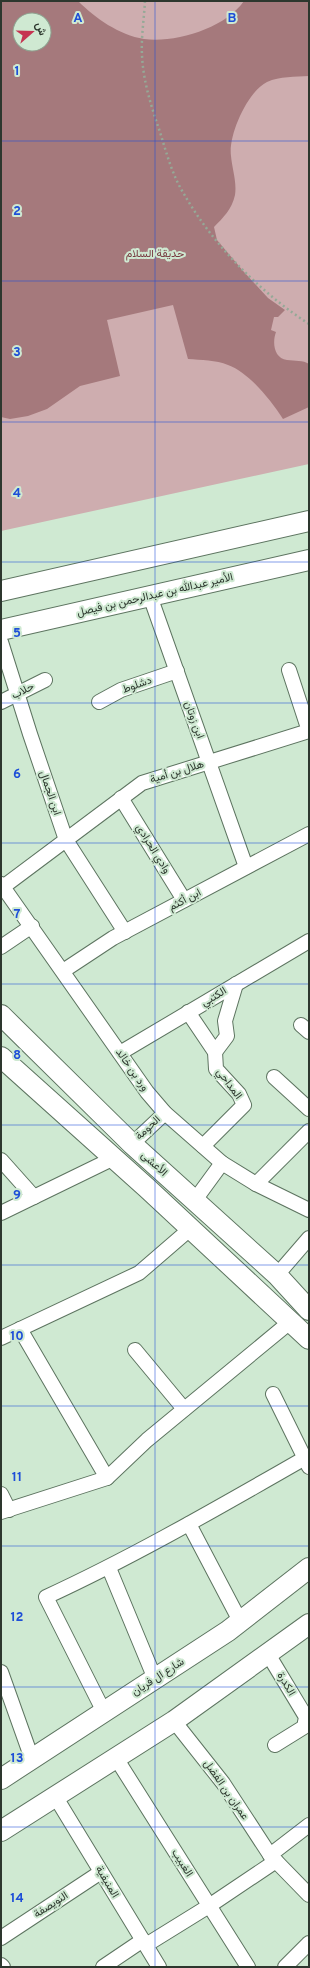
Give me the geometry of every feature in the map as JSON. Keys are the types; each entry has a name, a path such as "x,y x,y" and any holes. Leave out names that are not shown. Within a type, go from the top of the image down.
{"main road":[{"path":"1,591 309,521"},
{"name":"الأمير عبدالله بن عبدالرحمن بن فيصل","path":"1,630 309,560"},
{"name":"الأعشى","path":"1,1015 132,1144 277,1275 309,1310"},
{"name":"الأعشى","path":"1,1057 114,1158 309,1339"},
{"name":"شارع ال فريان","path":"1,1779 155,1679 240,1621 309,1568"},
{"path":"1,1831 174,1721 309,1624"}],"street":[{"name":"ابن زوتان","path":"150,596 246,867"},
{"name":"ابن الجمال","path":"1,642 17,695 66,840 125,932"},
{"path":"289,670 309,731"},
{"name":"دشلوط","path":"99,702 121,690 177,671"},
{"name":"حلاب","path":"1,702 46,680"},
{"name":"هلال بن أمية","path":"2,885 66,840 142,782 309,731"},
{"name":"وادي الحرادي","path":"121,798 184,900"},
{"name":"ابن أكثم","path":"63,970 125,932 309,834"},
{"name":"ورد بن خالد","path":"2,885 147,1092 165,1113 222,1163 256,1184 309,1210"},
{"path":"1,947 32,926"},
{"name":"الكتبي","path":"120,1053 309,941"},
{"path":"215,1052 227,1036 225,1021 236,984"},
{"name":"المداحي","path":"188,1012 215,1052 216,1068 239,1094 244,1105 203,1146"},
{"path":"274,1077 309,1109"},
{"name":"الحومة","path":"132,1144 165,1113"},
{"path":"256,1184 309,1131"},
{"path":"1,1213 114,1158"},
{"path":"1,1160 34,1197"},
{"path":"194,1200 222,1163"},
{"path":"1,1338 139,1273 190,1229"},
{"path":"277,1275 309,1238"},
{"path":"1,1494 5,1511 107,1478 147,1440 290,1322"},
{"path":"20,1329 107,1478"},
{"path":"135,1350 184,1410"},
{"path":"104,1712 46,1597 108,1568 307,1463 273,1394"},
{"path":"189,1524 240,1621"},
{"path":"108,1568 155,1679"},
{"name":"الكدرة","path":"268,1654 306,1717 304,1727 275,1745"},
{"path":"1,1672 32,1759"},
{"name":"عمران بن الفضل","path":"174,1721 223,1783 273,1858 309,1895"},
{"name":"الغبيب","path":"116,1758 248,1967"},
{"name":"المنيفية","path":"55,1796 159,1967"},
{"path":"103,1967 209,1906 273,1858 309,1825"},
{"name":"النويصفة","path":"1,1938 101,1872"},
{"path":"285,1967 309,1943"}],"path":[{"path":"145,1 142,55 152,107 183,193 199,218 238,265 282,306 309,324"}],"green space":[{"name":"حديقة السلام","path":"1,1 309,1 309,464 1,531"}],"shaded area":[{"path":"1,1 78,1 92,14 117,30 135,37 157,40 185,36 213,26 236,11 244,1 309,1 309,76 282,78 267,82 253,94 246,104 236,126 231,147 235,185 234,200 224,217 214,227 217,240 244,272 268,298 285,310 278,317 274,317 271,330 276,332 274,345 277,353 283,359 302,361 309,364 309,407 283,419 259,388 244,374 219,362 188,359 173,305 107,320 120,376 80,386 47,409 28,416 10,419 1,417"}]}
